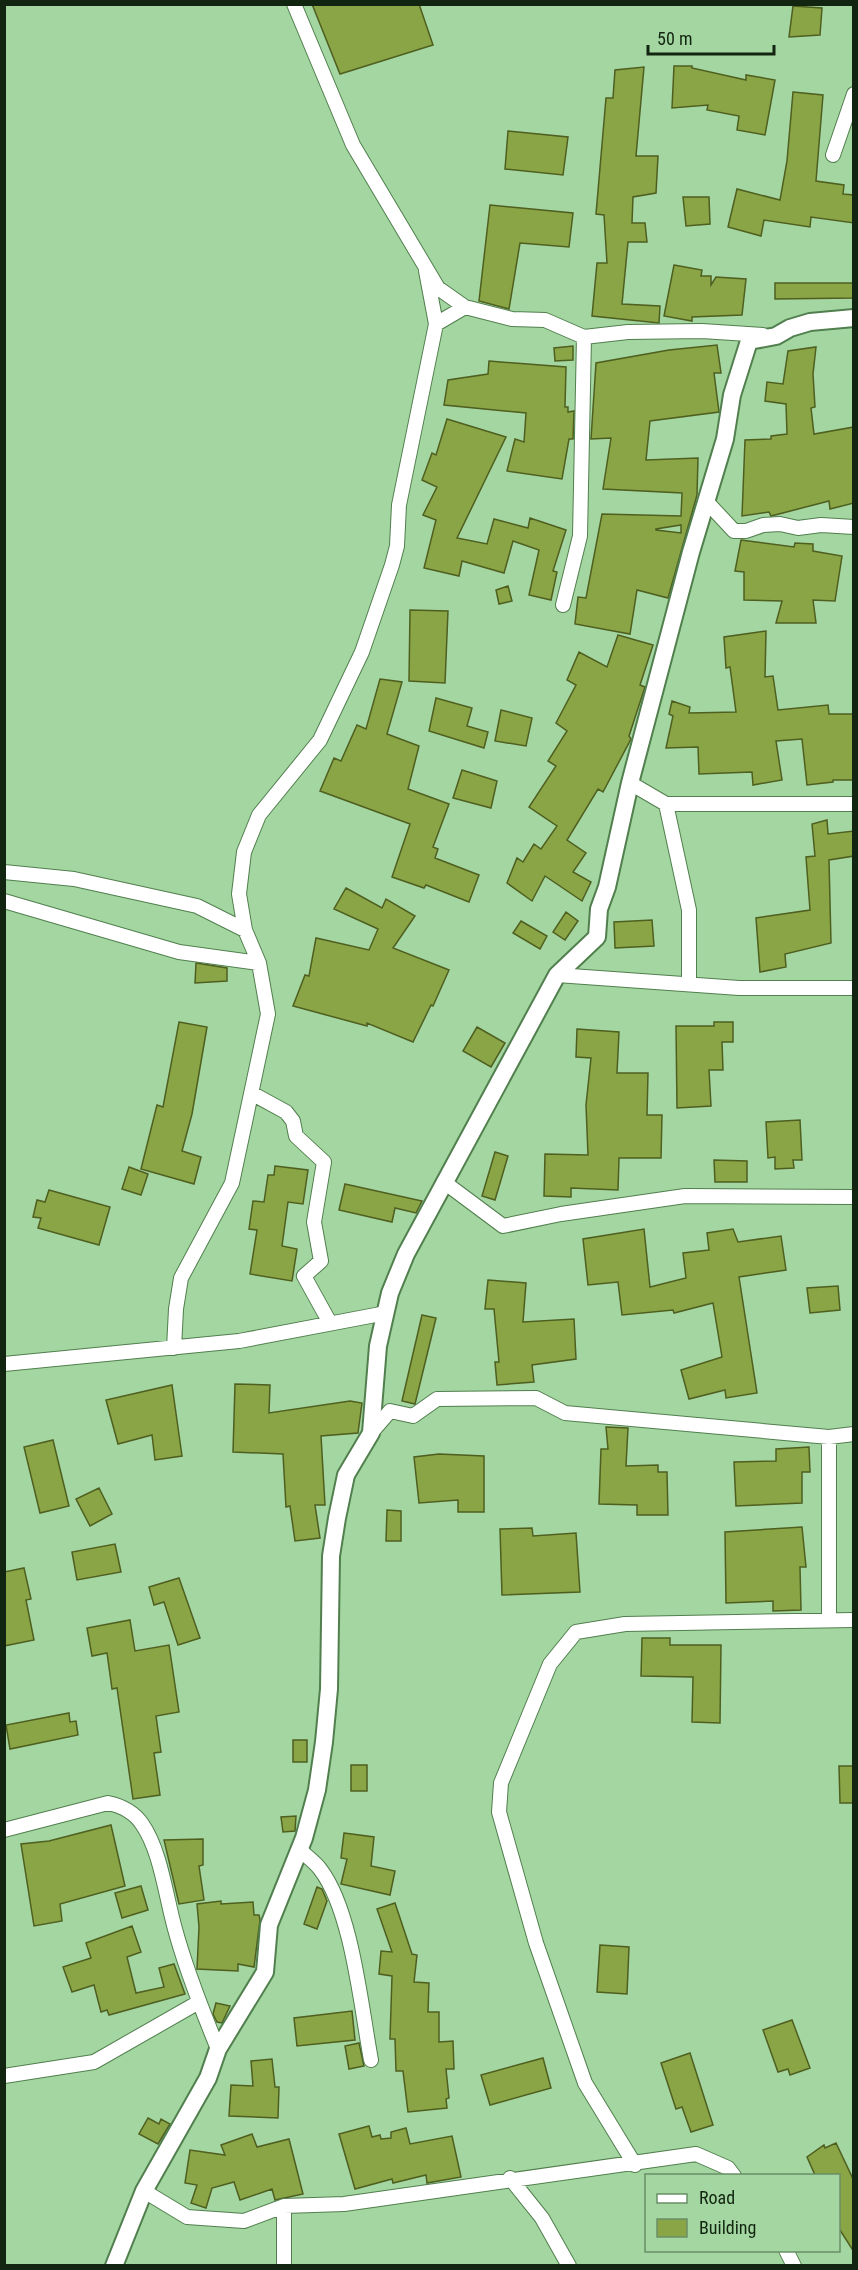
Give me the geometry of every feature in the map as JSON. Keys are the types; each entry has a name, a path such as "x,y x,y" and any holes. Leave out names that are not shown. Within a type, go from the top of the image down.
{"street":[{"path":"294,4 353,145 426,271 438,288 465,307 512,320 545,321 584,337 628,332 702,331 776,336"},
{"path":"833,156 854,94"},
{"path":"174,1348 176,1309 181,1278 232,1183 253,1094 268,1014 259,963 245,930 239,894 244,852 259,815 320,740 362,652 392,565 397,546 399,505 436,324 426,271"},
{"path":"436,324 465,307"},
{"path":"371,1432 378,1346 390,1293 406,1254 557,975 597,937 599,909 608,887 630,783 706,501 725,439 732,395 750,341 776,336 790,328 810,322 854,318"},
{"path":"563,605 580,536 584,337"},
{"path":"706,501 734,531 780,524 798,528 821,525 854,527"},
{"path":"630,783 666,804 854,804"},
{"path":"666,804 689,910 688,984"},
{"path":"4,872 74,879 197,906 245,930"},
{"path":"4,901 179,952 259,963"},
{"path":"557,975 739,988 854,988"},
{"path":"253,1094 286,1112 293,1121 296,1136 324,1162 314,1222 321,1261 304,1276 330,1323"},
{"path":"444,1182 503,1226 561,1214 685,1196 854,1197"},
{"path":"4,1364 239,1341 386,1313"},
{"path":"114,2265 144,2191 208,2078 218,2049 265,1972 269,1925 300,1850 317,1790 329,1689 331,1556 337,1518 346,1475 371,1432 390,1411 413,1416 437,1399 536,1398 565,1413 829,1437 854,1434"},
{"path":"829,1437 829,1620"},
{"path":"636,2165 585,2084 536,1943 499,1812 501,1783 550,1664 576,1632 625,1624 854,1620"},
{"path":"4,1830 108,1803 122,1806 142,1824 169,1897 174,1927 199,2002 218,2049"},
{"path":"300,1850 320,1868 332,1890 347,1932 372,2060"},
{"path":"4,2076 94,2062 199,2002"},
{"path":"144,2191 187,2217 244,2221 284,2206 344,2204 510,2178 636,2165 696,2154 728,2168 733,2174"},
{"path":"510,2178 542,2218 569,2265"},
{"path":"284,2206 284,2265"}],"building":[{"path":"312,4 419,4 433,45 340,74"},
{"path":"793,6 822,8 820,35 789,37"},
{"path":"674,66 692,66 692,68 746,80 746,75 775,80 765,135 737,130 739,116 707,110 708,105 672,108"},
{"path":"644,67 636,156 658,156 656,193 633,197 632,223 645,223 647,242 628,242 622,304 660,306 659,323 592,316 597,263 607,263 604,215 596,214 606,98 613,98 615,70"},
{"path":"793,92 823,95 816,181 844,185 843,194 854,195 854,223 811,217 810,227 764,220 761,236 728,227 737,189 780,200 787,161"},
{"path":"508,131 568,137 563,175 505,169"},
{"path":"683,197 709,197 710,224 686,226"},
{"path":"490,205 573,213 569,247 520,243 509,309 479,301"},
{"path":"674,265 702,270 701,276 711,276 711,285 716,277 746,279 742,315 692,317 692,321 664,316"},
{"path":"775,283 854,283 854,298 775,299"},
{"path":"717,345 721,373 714,373 719,412 650,421 646,460 698,458 697,495 668,598 637,590 630,634 575,624 578,597 586,598 602,514 681,516 682,493 603,489 611,438 591,439 596,363 669,350","holes":["681,525 681,533 656,530 656,529"]},
{"path":"573,346 573,360 555,361 554,348"},
{"path":"816,347 813,374 815,407 811,408 814,434 854,427 854,503 830,509 829,501 771,516 769,512 742,516 745,440 771,439 771,436 787,434 786,404 765,401 767,382 783,384 788,351"},
{"path":"489,361 566,367 565,407 568,407 568,412 574,411 573,439 569,439 562,479 507,471 515,439 524,442 526,413 444,405 448,380 488,374"},
{"path":"447,419 506,437 457,538 487,544 494,519 528,528 530,518 566,530 553,571 557,572 551,600 529,595 539,550 513,541 504,573 462,561 459,576 424,568 436,520 423,515 437,487 422,480 432,453 436,455"},
{"path":"741,540 794,547 795,543 813,544 813,551 842,556 835,601 813,600 816,623 776,623 782,601 744,600 744,572 735,571"},
{"path":"508,586 512,601 499,604 496,590"},
{"path":"410,610 448,611 445,683 409,681"},
{"path":"766,631 765,677 773,676 778,710 828,705 829,714 854,714 854,780 833,780 833,782 807,785 802,739 776,741 782,780 753,785 752,772 699,774 698,747 666,748 673,716 669,714 672,701 690,707 689,713 736,712 730,667 726,668 724,637"},
{"path":"618,635 653,645 640,685 645,687 629,736 631,739 603,792 598,789 567,840 586,853 573,872 591,882 582,901 545,876 532,901 507,883 517,858 523,862 534,844 541,849 557,826 529,807 556,766 548,761 567,731 556,723 576,685 567,680 579,652 607,667"},
{"path":"380,679 402,682 387,734 419,746 408,789 449,804 433,847 438,849 435,858 479,875 469,902 426,885 424,888 392,877 410,824 320,791 334,758 341,761 357,725 366,729"},
{"path":"436,698 472,708 467,726 488,732 484,748 429,731"},
{"path":"501,710 532,718 526,746 495,741"},
{"path":"462,770 497,781 491,808 453,798"},
{"path":"827,820 828,834 854,831 854,856 829,860 831,943 785,954 786,967 760,972 756,918 810,910 806,857 815,856 812,824"},
{"path":"346,888 382,908 386,899 415,916 393,948 449,970 413,1042 367,1023 367,1026 293,1006 305,975 309,976 316,938 369,950 378,929 334,909"},
{"path":"566,912 578,921 565,940 553,932"},
{"path":"652,920 654,946 615,948 614,922"},
{"path":"521,921 547,936 540,949 513,933"},
{"path":"196,963 227,968 227,981 195,983"},
{"path":"179,1022 207,1027 192,1114 182,1151 201,1157 194,1184 141,1169 157,1105 163,1107"},
{"path":"714,1022 733,1022 733,1042 722,1042 723,1070 709,1070 711,1106 677,1108 676,1026 714,1026"},
{"path":"477,1027 505,1043 491,1067 463,1051"},
{"path":"577,1029 619,1032 617,1073 648,1073 647,1115 662,1115 661,1158 619,1158 618,1190 571,1188 571,1197 544,1196 545,1154 588,1155 586,1105 591,1058 576,1057"},
{"path":"800,1120 802,1160 793,1160 794,1168 775,1169 775,1157 768,1158 766,1122"},
{"path":"495,1152 508,1156 495,1200 482,1196"},
{"path":"714,1160 747,1161 747,1182 715,1182"},
{"path":"275,1166 308,1170 303,1204 288,1202 282,1246 297,1249 292,1281 250,1274 257,1230 249,1229 253,1201 264,1202 268,1175 274,1175"},
{"path":"129,1167 148,1174 141,1195 122,1189"},
{"path":"345,1184 422,1201 416,1213 395,1208 392,1222 339,1210"},
{"path":"49,1190 110,1207 99,1245 38,1228 41,1218 33,1217 37,1200 45,1202"},
{"path":"644,1229 650,1287 686,1278 683,1253 709,1250 707,1233 733,1229 738,1242 781,1236 786,1270 739,1277 757,1393 726,1398 725,1390 689,1399 681,1370 722,1357 713,1303 674,1313 673,1310 622,1315 618,1282 588,1285 583,1239"},
{"path":"488,1280 526,1283 523,1322 574,1319 576,1359 532,1365 534,1382 497,1385 495,1362 499,1362 494,1309 485,1309"},
{"path":"838,1286 840,1310 810,1313 807,1288"},
{"path":"422,1315 436,1318 415,1404 402,1401"},
{"path":"235,1384 270,1385 269,1413 350,1401 362,1403 358,1433 321,1436 325,1505 315,1505 320,1538 295,1541 290,1506 286,1507 283,1454 233,1452"},
{"path":"172,1385 182,1456 155,1460 152,1435 118,1444 106,1400"},
{"path":"606,1427 628,1428 626,1466 658,1465 658,1472 667,1472 668,1515 637,1515 637,1505 599,1504 601,1449 608,1449"},
{"path":"53,1440 69,1506 40,1513 24,1447"},
{"path":"809,1447 810,1472 802,1472 802,1503 736,1506 734,1462 776,1461 776,1449"},
{"path":"439,1454 484,1456 484,1512 458,1512 458,1500 419,1503 414,1457"},
{"path":"99,1488 112,1514 90,1526 76,1499"},
{"path":"387,1510 401,1511 401,1541 386,1541"},
{"path":"802,1527 806,1567 800,1567 801,1610 773,1611 773,1601 726,1603 725,1532"},
{"path":"532,1528 533,1536 576,1533 580,1592 502,1595 500,1529"},
{"path":"115,1544 121,1572 77,1580 72,1552"},
{"path":"24,1568 31,1599 26,1600 34,1640 4,1646 4,1572"},
{"path":"179,1578 200,1638 178,1645 164,1602 154,1605 149,1587"},
{"path":"130,1620 135,1651 169,1645 179,1712 156,1716 161,1752 154,1753 160,1795 133,1799 117,1688 112,1689 107,1653 92,1656 87,1628"},
{"path":"642,1638 670,1638 670,1645 721,1645 720,1723 692,1722 693,1677 641,1676"},
{"path":"69,1713 70,1722 76,1721 78,1735 10,1749 6,1725"},
{"path":"293,1740 307,1740 307,1762 293,1762"},
{"path":"351,1765 367,1765 367,1791 351,1791"},
{"path":"839,1766 854,1766 854,1803 840,1803"},
{"path":"296,1816 295,1831 283,1832 281,1817"},
{"path":"111,1825 125,1886 60,1904 62,1921 34,1926 21,1844 49,1841"},
{"path":"344,1833 374,1837 371,1866 395,1871 390,1895 341,1884 347,1859 341,1858"},
{"path":"203,1839 203,1865 199,1866 204,1900 179,1904 164,1840"},
{"path":"141,1886 148,1910 122,1918 115,1893"},
{"path":"317,1887 322,1889 327,1901 317,1929 304,1924"},
{"path":"221,1901 221,1904 253,1902 254,1915 259,1915 260,1920 254,1967 238,1964 238,1971 197,1969 199,1927 197,1904"},
{"path":"395,1903 412,1954 417,1955 414,1982 429,1983 428,2012 439,2012 439,2042 453,2041 454,2069 446,2069 449,2098 446,2099 447,2108 408,2112 403,2071 396,2071 395,2039 390,2039 392,1976 379,1974 381,1951 392,1952 377,1909"},
{"path":"132,1926 141,1952 127,1957 136,1993 164,1987 159,1968 174,1964 185,1994 109,2015 107,2010 101,2012 94,1985 72,1992 63,1967 91,1958 86,1943"},
{"path":"600,1945 629,1947 627,1994 597,1992"},
{"path":"216,2003 230,2006 222,2023 217,2022 213,2014"},
{"path":"352,2011 355,2040 297,2046 294,2018"},
{"path":"792,2020 810,2068 790,2075 788,2069 778,2072 763,2030"},
{"path":"359,2043 364,2066 349,2069 345,2046"},
{"path":"690,2053 713,2125 691,2132 682,2107 676,2109 661,2063"},
{"path":"543,2058 551,2088 490,2105 481,2075"},
{"path":"272,2059 275,2087 279,2087 278,2118 229,2116 231,2085 253,2086 251,2061"},
{"path":"148,2118 159,2124 161,2119 170,2124 158,2144 139,2134"},
{"path":"369,2126 372,2137 380,2135 381,2139 391,2138 391,2132 406,2128 410,2144 452,2136 461,2177 427,2183 426,2175 393,2183 392,2179 355,2189 339,2134"},
{"path":"252,2134 257,2147 289,2139 303,2194 275,2200 272,2189 240,2200 234,2182 212,2188 206,2208 191,2203 197,2185 185,2183 190,2150 225,2155 221,2145"},
{"path":"836,2143 854,2181 854,2252 840,2230 840,2174 815,2174 807,2157 824,2145 825,2148"}]}
